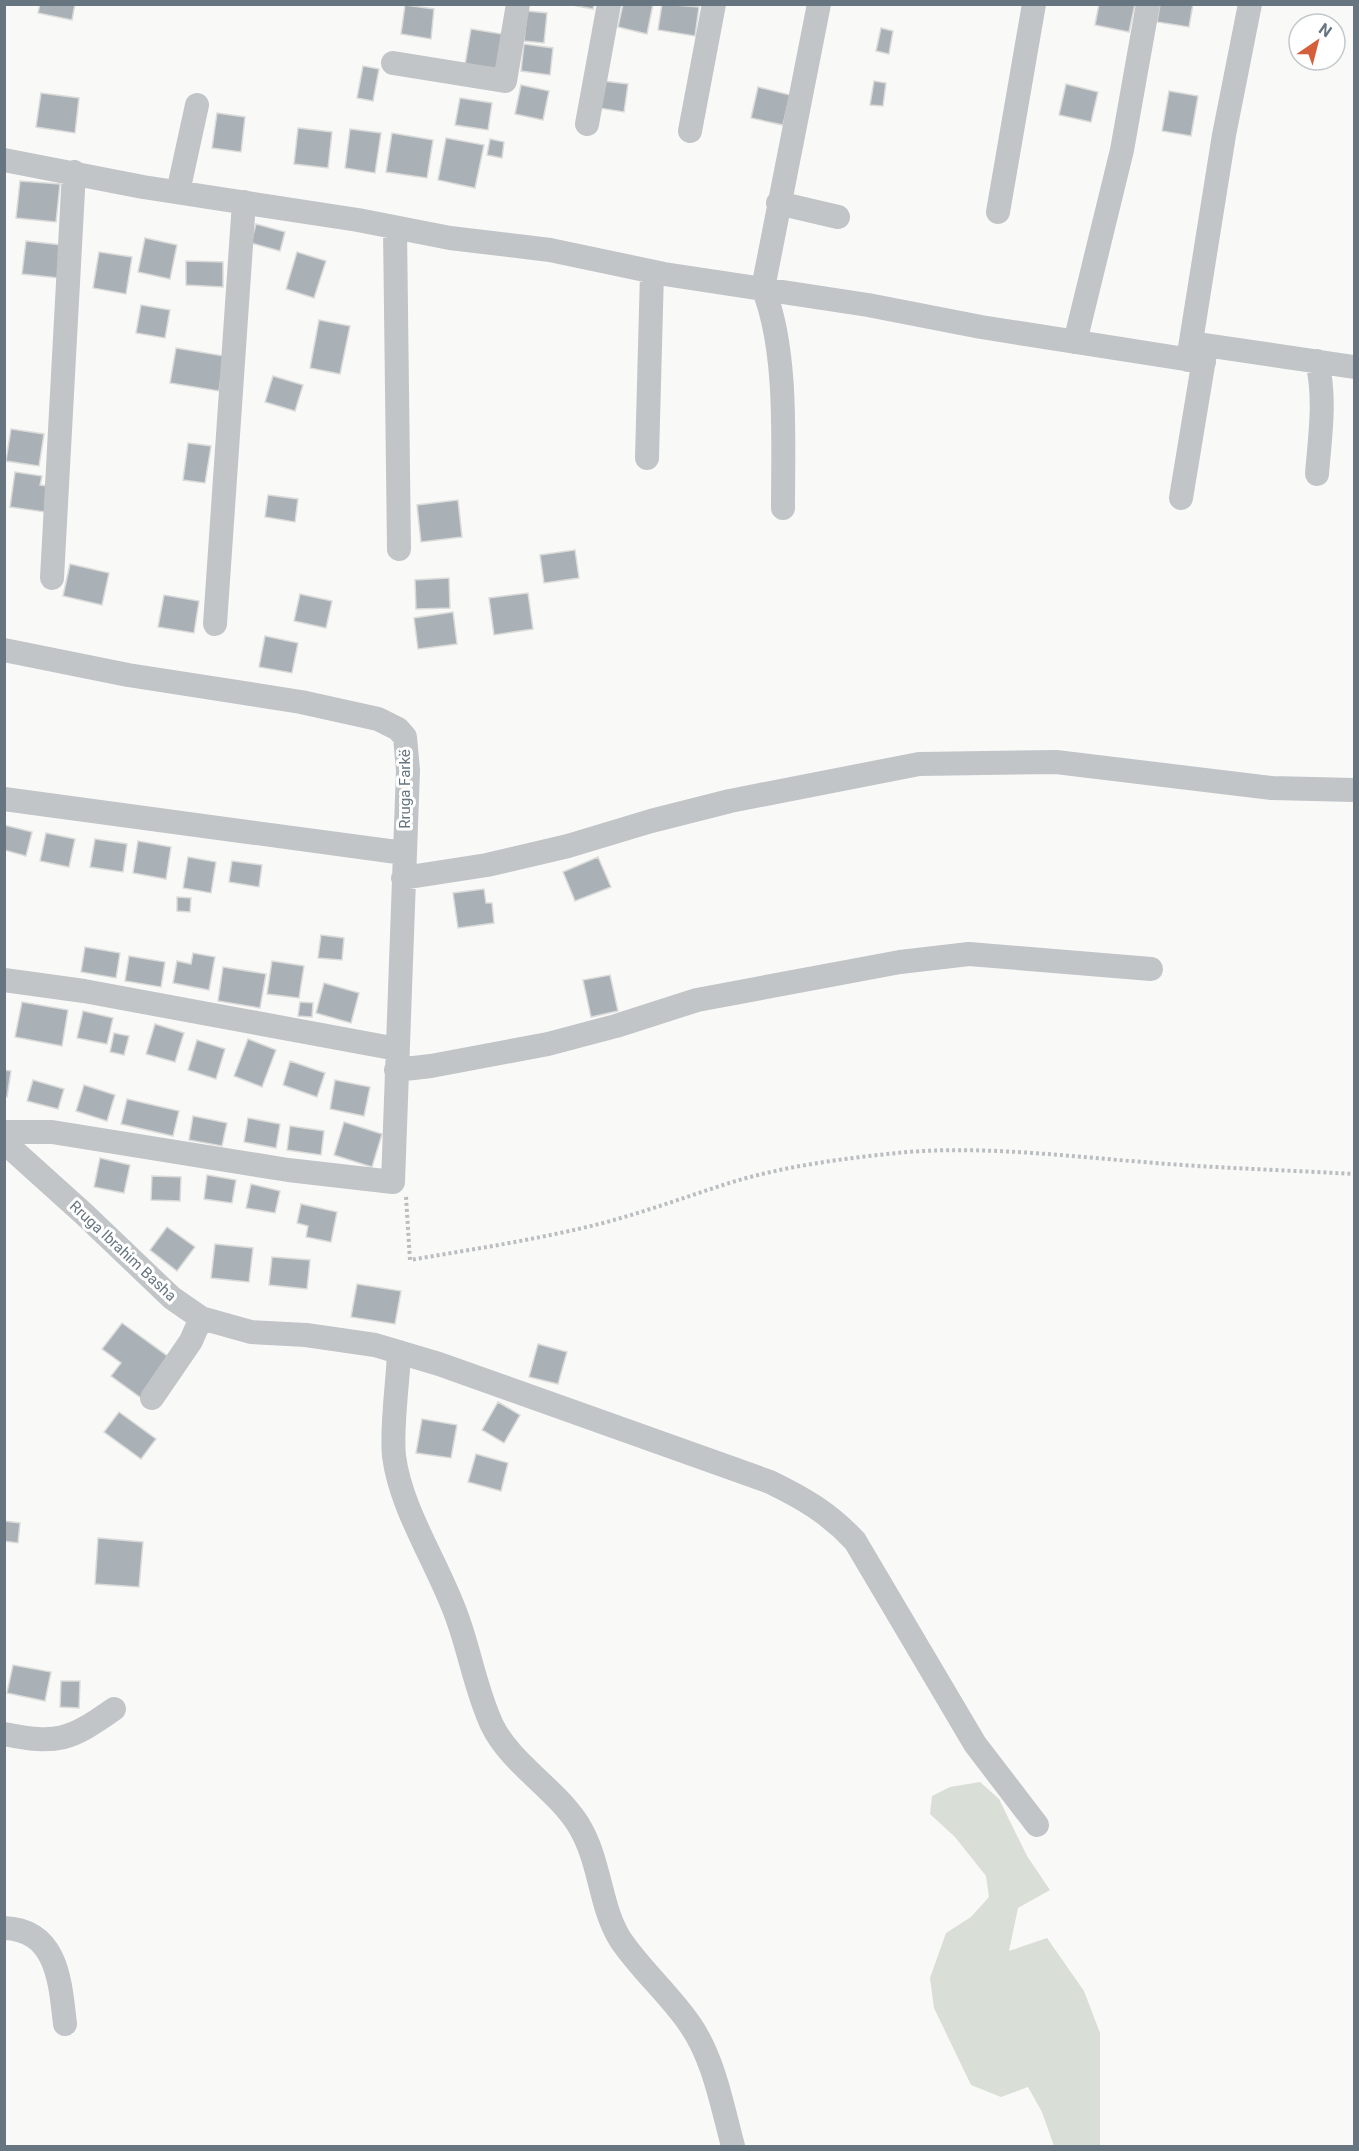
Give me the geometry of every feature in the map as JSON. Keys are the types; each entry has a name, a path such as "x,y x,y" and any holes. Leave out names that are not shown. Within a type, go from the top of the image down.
{"street":[{"path":"393,63 505,81 518,4"},
{"path":"587,124 609,4"},
{"path":"690,131 714,4"},
{"path":"783,508 783,425 775,326 763,288 819,4"},
{"path":"998,212 1034,4"},
{"path":"1075,342 1122,150 1148,4"},
{"path":"1181,498 1224,135 1250,4"},
{"path":"178,192 197,105"},
{"path":"4,160 178,192 358,220 395,229 550,250 652,272 763,288 1075,342 1354,367"},
{"path":"52,578 64,402 74,172"},
{"path":"215,624 226,429 244,202"},
{"path":"778,203 838,217"},
{"path":"395,229 399,549"},
{"path":"647,458 652,272"},
{"path":"1317,362 1322,384 1317,474"},
{"name":"Rruga Farkë","path":"4,650 128,675 301,702 390,724 405,737 407,750 393,1182"},
{"path":"403,878 487,866 730,801 918,764 1056,762 1272,788 1354,790"},
{"path":"4,799 120,817 404,854"},
{"path":"4,980 96,993 396,1059 538,1046 616,1026 697,1000 900,962 969,954 1151,969"},
{"path":"4,1132 52,1132 288,1170 393,1182"},
{"name":"Rruga Ibrahim Basha","path":"4,1142 172,1298 201,1318 251,1332 348,1340 399,1352 770,1482 808,1500 833,1518 855,1541 975,1744 1036,1825"},
{"path":"152,1398 191,1341 201,1318"},
{"path":"399,1352 394,1456 401,1483 457,1616 492,1725 508,1749 556,1796 578,1824 592,1852 608,1912 619,1938 685,2017 707,2055 734,2146"},
{"path":"4,1734 34,1740 62,1739 82,1731 114,1709"},
{"path":"4,1928 29,1931 49,1952 61,1990 65,2024"}],"path":[{"path":"393,1182 405,1192 410,1260 512,1243 602,1223 664,1206 724,1185 785,1169 907,1152 968,1149 1026,1151 1146,1163 1354,1174"}],"shaded area":[{"path":"980,1782 999,1799 1027,1856 1050,1890 1018,1908 1009,1951 1047,1938 1084,1991 1100,2033 1100,2146 1054,2146 1042,2112 1028,2087 1001,2097 971,2085 934,2008 930,1978 946,1933 971,1917 989,1897 986,1876 955,1837 930,1814 932,1796 950,1787"}],"building":[{"path":"40,4 75,4 72,20 38,13"},
{"path":"567,4 594,4 593,9"},
{"path":"623,4 653,4 647,34 618,27"},
{"path":"662,4 699,7 695,36 658,30"},
{"path":"1099,4 1135,4 1129,32 1095,25"},
{"path":"1160,4 1193,4 1189,27 1157,22"},
{"path":"405,5 434,9 431,39 401,34"},
{"path":"527,11 547,13 544,43 524,41"},
{"path":"881,28 893,31 889,54 876,51"},
{"path":"471,29 502,34 496,71 465,65"},
{"path":"524,44 553,48 550,75 521,71"},
{"path":"363,66 379,69 373,101 357,98"},
{"path":"603,81 628,84 624,112 599,108"},
{"path":"874,81 886,83 883,106 870,105"},
{"path":"1066,84 1098,92 1091,122 1059,115"},
{"path":"521,85 549,91 543,120 515,114"},
{"path":"758,87 790,95 783,125 751,118"},
{"path":"1169,91 1198,96 1191,136 1162,131"},
{"path":"41,93 79,98 75,133 36,127"},
{"path":"460,98 492,103 488,130 455,125"},
{"path":"217,113 245,117 241,152 212,148"},
{"path":"298,128 332,132 328,168 294,164"},
{"path":"350,129 381,133 375,173 345,168"},
{"path":"392,133 433,140 427,178 386,172"},
{"path":"446,138 484,145 475,188 438,180"},
{"path":"490,139 504,142 502,158 487,155"},
{"path":"20,181 60,184 56,222 16,218"},
{"path":"256,224 285,232 280,251 251,243"},
{"path":"145,238 177,245 170,279 138,272"},
{"path":"26,241 62,245 59,278 22,274"},
{"path":"99,252 132,257 126,294 93,288"},
{"path":"297,252 326,261 314,298 286,289"},
{"path":"186,261 223,262 223,287 186,285"},
{"path":"141,305 170,310 165,338 136,333"},
{"path":"319,320 350,326 340,374 310,368"},
{"path":"176,348 224,356 219,391 170,383"},
{"path":"273,376 303,385 295,411 265,402"},
{"path":"11,429 44,434 39,466 6,461"},
{"path":"188,443 211,446 205,483 183,480"},
{"path":"15,472 42,476 40,485 49,486 45,512 10,507"},
{"path":"268,495 298,499 295,522 265,517"},
{"path":"458,500 462,537 421,542 417,505"},
{"path":"575,550 579,578 544,583 540,555"},
{"path":"70,564 109,573 102,605 63,596"},
{"path":"449,578 450,608 416,609 415,580"},
{"path":"528,593 533,629 494,635 489,598"},
{"path":"300,594 332,601 326,628 294,621"},
{"path":"164,595 199,601 194,633 158,627"},
{"path":"453,612 457,644 418,649 414,618"},
{"path":"265,636 298,643 292,673 259,667"},
{"path":"4,825 32,832 26,856 4,850"},
{"path":"46,833 75,839 69,867 40,861"},
{"path":"95,839 127,844 123,872 90,867"},
{"path":"138,841 171,847 166,879 133,873"},
{"path":"188,857 216,862 211,893 183,888"},
{"path":"598,857 611,887 575,901 563,872"},
{"path":"232,861 262,865 259,887 229,882"},
{"path":"484,889 486,903 492,903 494,923 458,928 453,893"},
{"path":"177,897 191,898 190,912 177,911"},
{"path":"321,935 344,938 342,960 318,958"},
{"path":"85,947 120,953 116,978 81,972"},
{"path":"193,953 215,957 209,990 173,983 177,961 191,964"},
{"path":"129,956 165,962 161,987 125,981"},
{"path":"272,961 304,966 299,998 267,994"},
{"path":"223,967 266,974 260,1008 218,1001"},
{"path":"610,975 618,1011 591,1017 583,980"},
{"path":"324,983 359,993 351,1023 316,1013"},
{"path":"22,1002 68,1010 62,1046 15,1037"},
{"path":"300,1002 313,1003 312,1017 298,1016"},
{"path":"83,1011 113,1018 107,1044 77,1038"},
{"path":"155,1024 184,1033 175,1062 146,1054"},
{"path":"114,1033 129,1036 124,1055 110,1052"},
{"path":"248,1039 276,1050 262,1087 234,1076"},
{"path":"197,1040 225,1049 216,1079 188,1070"},
{"path":"290,1061 325,1073 317,1097 283,1085"},
{"path":"4,1070 11,1071 7,1097 4,1097"},
{"path":"33,1080 64,1089 58,1109 27,1101"},
{"path":"335,1080 370,1087 364,1116 330,1109"},
{"path":"84,1085 115,1095 107,1121 76,1111"},
{"path":"127,1099 179,1111 173,1136 121,1124"},
{"path":"193,1116 227,1123 222,1146 189,1140"},
{"path":"248,1118 280,1124 276,1148 244,1142"},
{"path":"344,1122 382,1134 372,1167 334,1155"},
{"path":"290,1126 324,1131 321,1155 287,1150"},
{"path":"100,1158 130,1165 124,1193 94,1187"},
{"path":"207,1175 236,1180 232,1203 204,1199"},
{"path":"152,1176 181,1177 180,1201 151,1200"},
{"path":"251,1184 280,1191 275,1213 246,1208"},
{"path":"301,1204 337,1212 331,1242 306,1237 308,1226 297,1223"},
{"path":"167,1227 195,1247 177,1271 150,1250"},
{"path":"215,1244 253,1248 249,1282 211,1278"},
{"path":"272,1257 310,1260 307,1289 269,1285"},
{"path":"357,1284 401,1291 395,1324 351,1317"},
{"path":"122,1323 177,1363 148,1403 111,1376 121,1363 102,1349"},
{"path":"538,1344 567,1352 558,1384 529,1377"},
{"path":"498,1402 520,1415 504,1443 482,1430"},
{"path":"119,1412 156,1439 141,1459 104,1432"},
{"path":"422,1419 457,1425 451,1458 416,1453"},
{"path":"476,1454 508,1463 501,1491 468,1482"},
{"path":"4,1521 20,1523 18,1543 4,1541"},
{"path":"98,1538 143,1542 139,1587 95,1584"},
{"path":"13,1665 51,1672 45,1701 7,1693"},
{"path":"61,1681 80,1681 79,1708 60,1707"}]}
